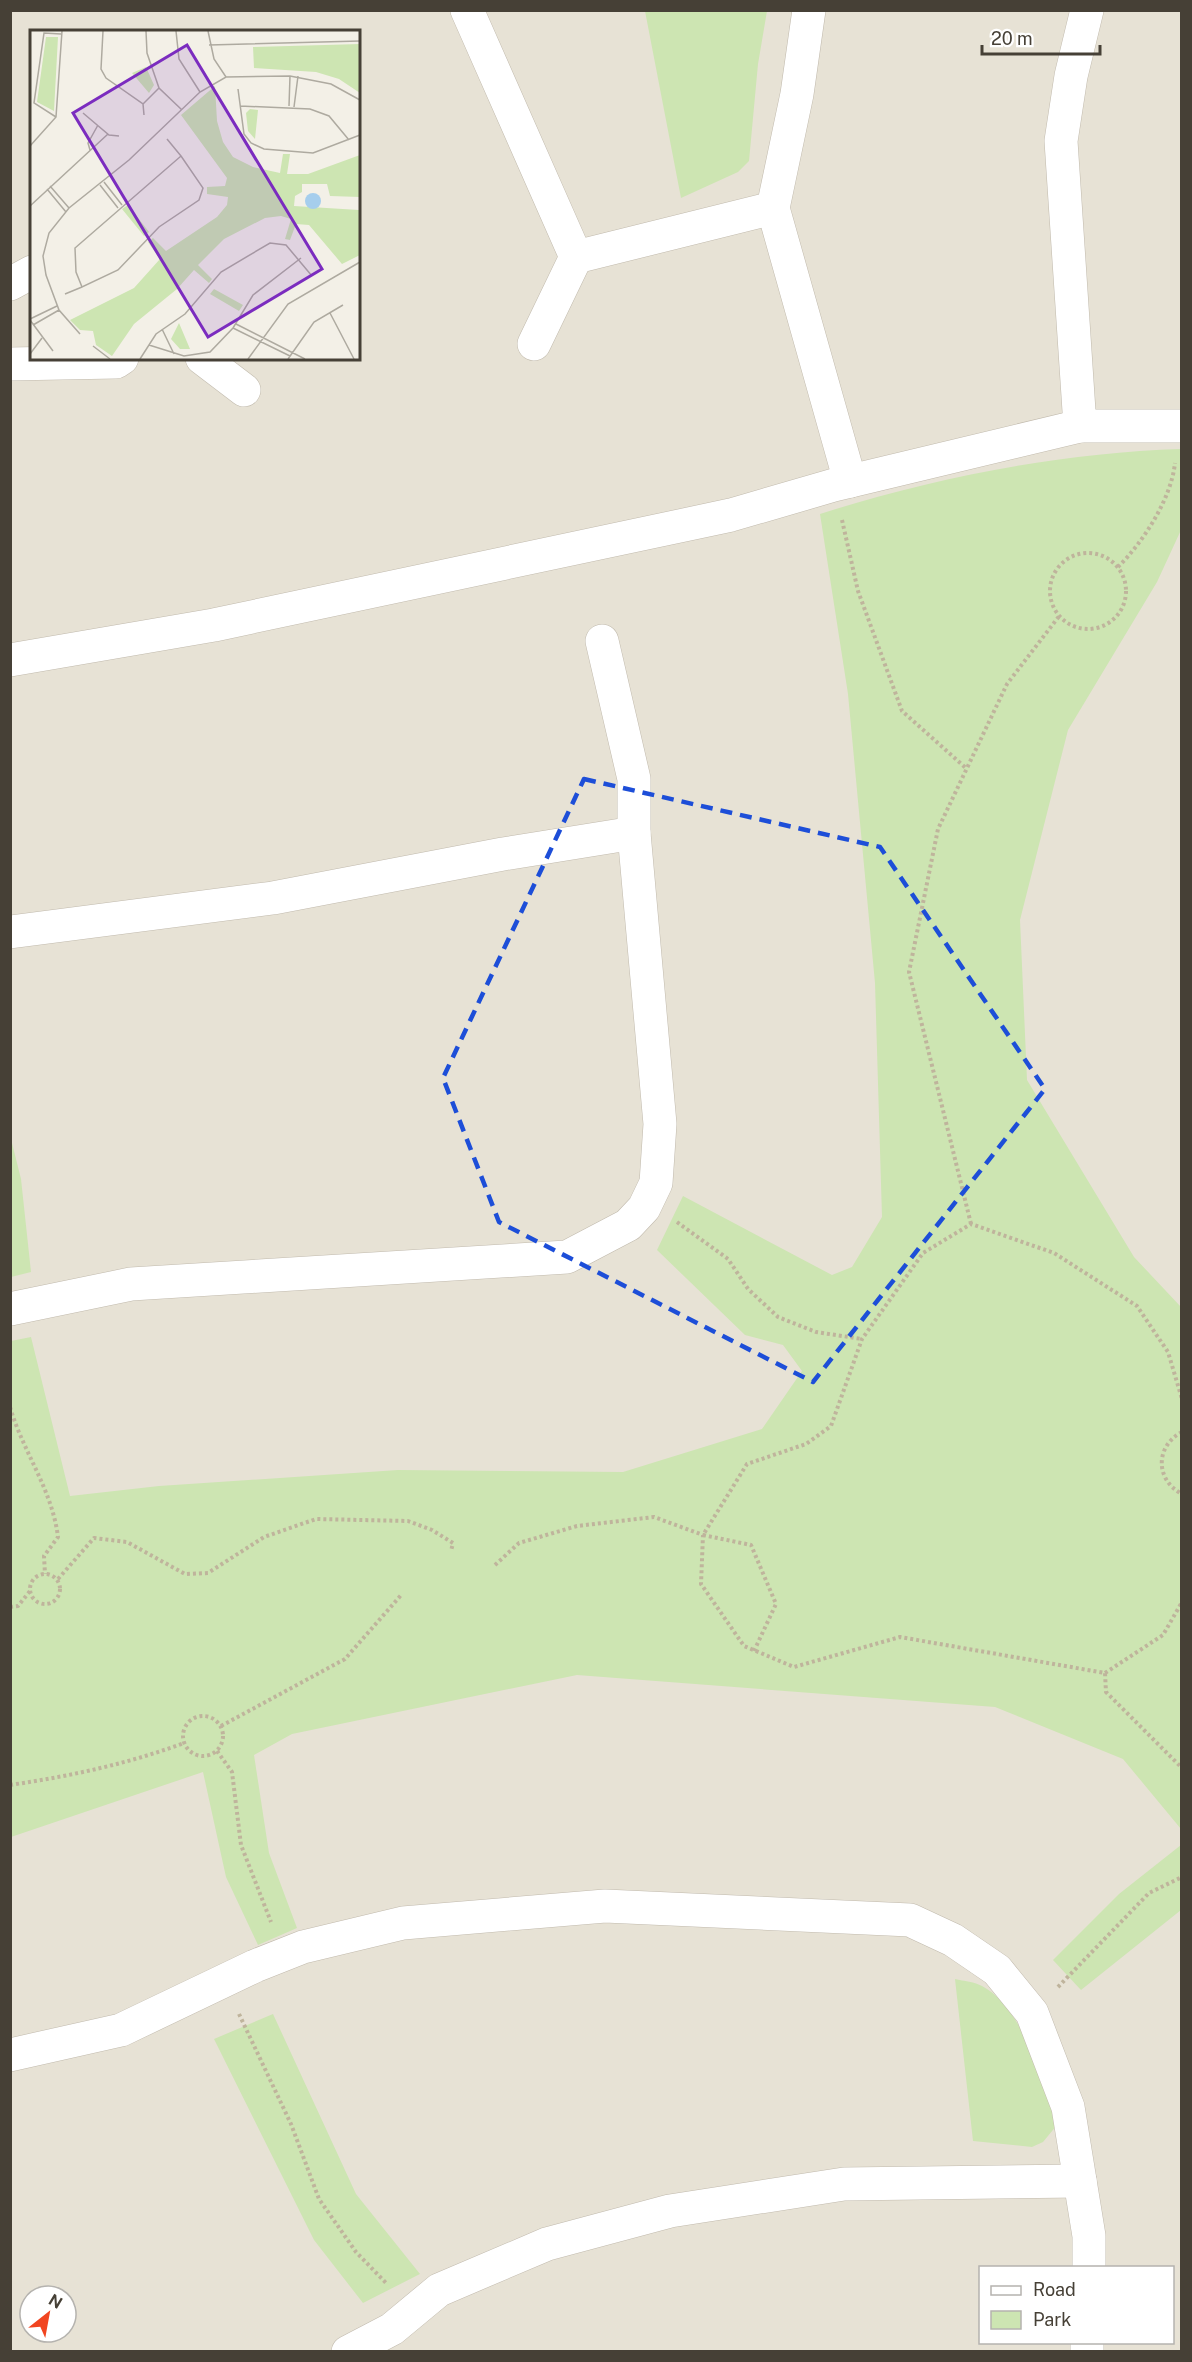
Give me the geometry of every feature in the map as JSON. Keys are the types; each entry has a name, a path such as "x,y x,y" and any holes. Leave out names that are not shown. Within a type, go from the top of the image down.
{"street":[{"path":"467,10 576,257 534,344"},
{"path":"809,10 797,94 773,208 842,483"},
{"path":"1080,426 1061,141 1071,76 1087,10"},
{"path":"576,257 773,208"},
{"path":"10,284 30,273"},
{"path":"10,364 116,362 119,360"},
{"path":"205,360 244,390"},
{"path":"10,660 214,625 731,515 842,483 1080,426 1180,426"},
{"path":"10,1309 131,1284 567,1257 628,1225 648,1200 656,1184 660,1124 633,833 634,779 602,642"},
{"path":"10,932 273,898 503,854 633,833"},
{"path":"10,2055 121,2030 283,1954 403,1923 606,1906 910,1920 953,1940 997,1970 1032,2013 1068,2107 1089,2236 1089,2266"},
{"path":"348,2352 392,2329 439,2290 547,2244 670,2211 844,2184 1080,2181"}],"path":[{"path":"1118,567 1130,556 1156,516 1174,473 1180,426"},
{"path":"842,483 858,591 902,711 967,769"},
{"path":"1085,552 1109,559 1118,567 1126,590 1125,603 1110,622 1087,629 1074,626 1060,615 1051,598 1051,585 1062,563 1085,552"},
{"path":"971,1224 909,972 938,829 1007,684 1060,615"},
{"path":"648,1200 728,1259 748,1289 778,1317 816,1332 862,1339"},
{"path":"971,1224 923,1253 862,1339 831,1426 806,1444 747,1464 703,1535 701,1584 744,1646 794,1667 900,1637 1105,1673 1163,1635 1182,1602"},
{"path":"971,1224 1054,1253 1137,1306 1168,1352 1182,1399"},
{"path":"10,1407 17,1431 41,1476 55,1514 58,1537 44,1556 45,1574"},
{"path":"1182,1432 1166,1444 1161,1467 1170,1487 1182,1494"},
{"path":"495,1565 519,1543 577,1526 654,1517 703,1535 751,1545 776,1604 754,1651"},
{"path":"30,1590 38,1602 48,1604 60,1595 58,1580 94,1538 127,1542 185,1574 208,1574 264,1537 316,1519 408,1521 432,1530 453,1543 451,1551"},
{"path":"10,1607 18,1606 30,1590 35,1577 45,1574 58,1580"},
{"path":"221,1726 345,1659 402,1594"},
{"path":"1105,1673 1106,1692 1182,1768"},
{"path":"197,1717 210,1717 221,1726 223,1739 217,1751 212,1755 198,1756 187,1749 184,1743 186,1724 197,1717"},
{"path":"10,1785 80,1775 144,1758 184,1743"},
{"path":"217,1751 232,1772 241,1845 283,1954"},
{"path":"1032,2013 1149,1893 1182,1877"},
{"path":"224,1981 291,2124 319,2199 356,2252 413,2312"}],"highlighted area":[{"path":"584,779 880,847 1045,1089 813,1382 499,1222 443,1078"}],"shaded area":[{"path":"11,11 1181,11 1181,2351 11,2352"}],"green space":[{"path":"645,11 767,11 758,64 749,161 738,172 681,198"},
{"path":"1181,449 1181,530 1157,582 1068,730 1020,920 1027,1080 1134,1257 1181,1307 1181,1829 1123,1759 995,1707 577,1675 292,1734 254,1755 269,1853 297,1928 258,1945 226,1877 203,1772 11,1837 11,1341 31,1337 70,1496 159,1486 398,1470 623,1472 762,1429 802,1371 783,1345 745,1335 657,1250 683,1196 832,1275 852,1267 882,1217 875,983 848,694 820,514 908,489 998,469 1135,451"},
{"path":"10,1135 21,1179 31,1272 11,1277"},
{"path":"1181,1845 1181,1910 1081,1990 1053,1960 1119,1894"},
{"path":"955,1979 982,1986 997,1997 1010,2011 1020,2028 1038,2068 1057,2125 1043,2142 1032,2147 973,2141"},
{"path":"273,2014 356,2194 420,2274 363,2303 314,2240 214,2039"}]}
